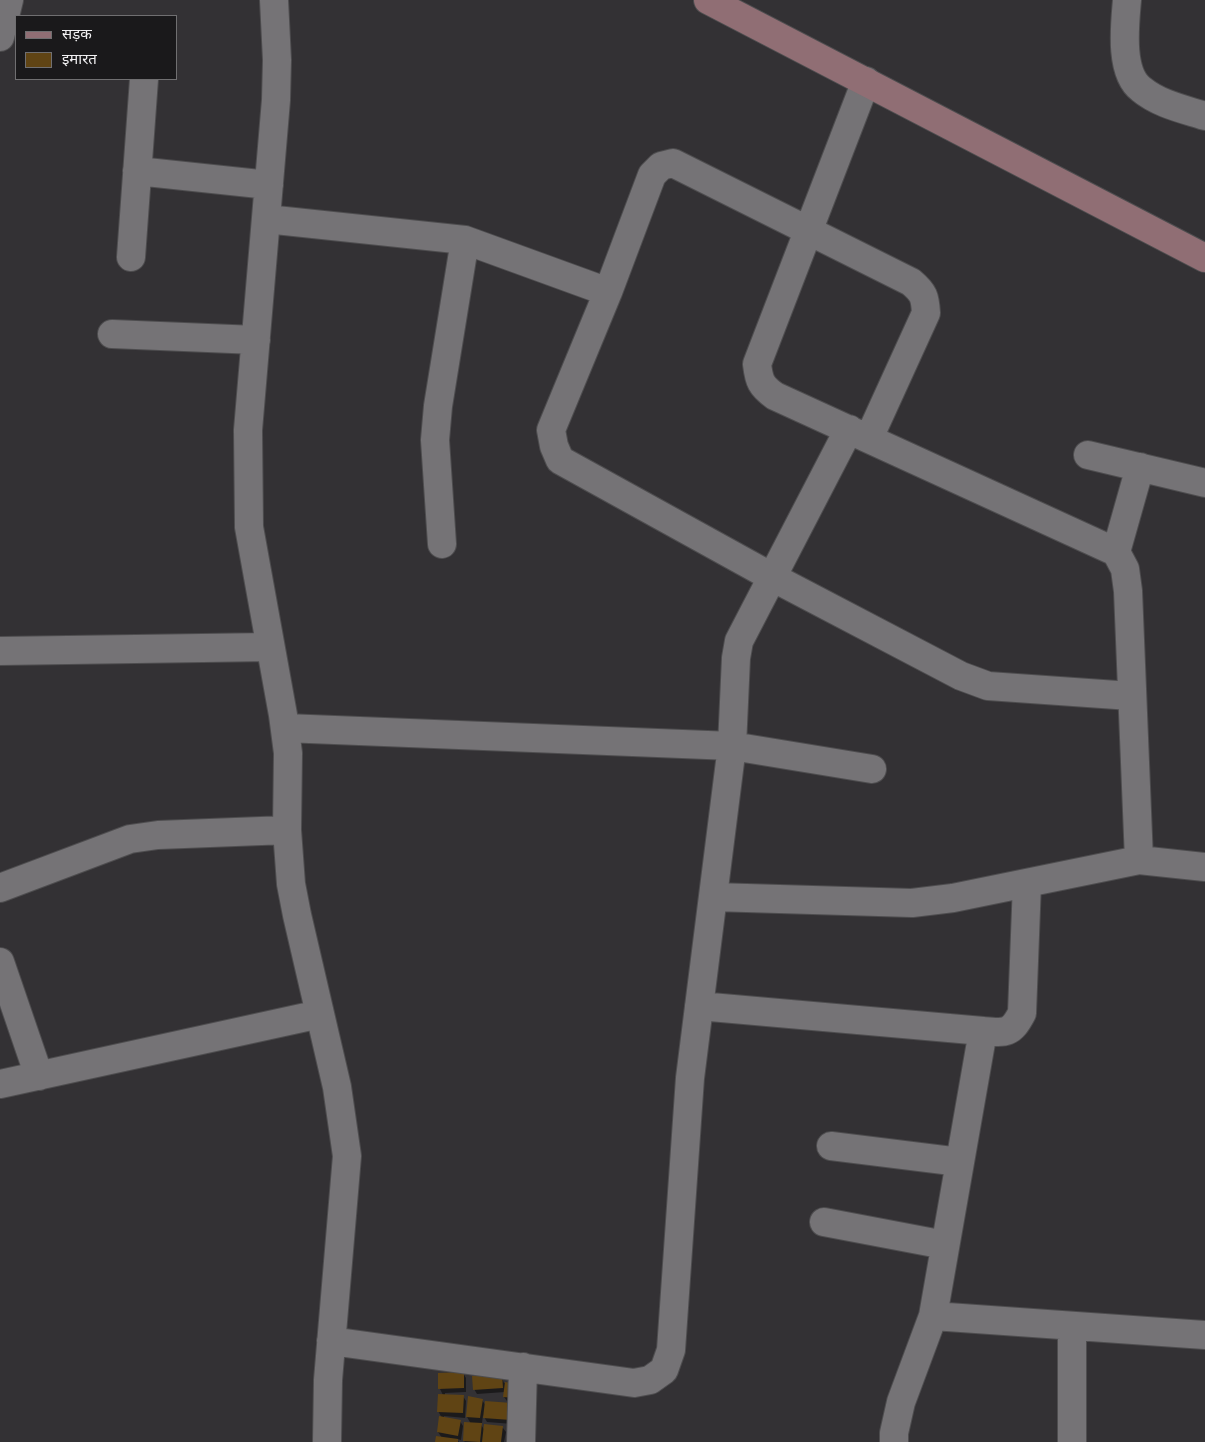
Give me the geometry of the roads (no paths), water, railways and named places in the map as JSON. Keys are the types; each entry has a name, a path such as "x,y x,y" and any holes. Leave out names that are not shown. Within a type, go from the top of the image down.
{"main road":[{"path":"708,0 1205,258"}],"street":[{"path":"0,37 9,0"},
{"path":"274,0 277,60 276,100 248,430 249,527 285,728 288,754 287,830 292,892 337,1087 347,1156 326,1407 326,1442"},
{"path":"1127,0 1124,30 1126,56 1130,73 1139,88 1160,101 1205,116"},
{"path":"130,257 144,80"},
{"path":"866,81 757,364 758,378 764,389 775,396 1116,552 1125,569 1128,591 1138,860"},
{"path":"331,1341 634,1383 650,1380 664,1370 672,1350 690,1078 732,746 736,658 740,641 772,577 859,433 926,313 925,299 920,290 911,282 673,163 661,166 652,175 608,292 551,430 554,446 560,460 772,577 960,676 988,686 1131,696"},
{"path":"137,170 269,184"},
{"path":"266,219 465,240 608,292"},
{"path":"442,544 435,440 438,406 465,240"},
{"path":"112,334 256,340"},
{"path":"1088,455 1205,483"},
{"path":"1116,552 1140,467"},
{"path":"0,651 270,647"},
{"path":"285,728 732,746 872,769"},
{"path":"0,888 130,839 158,835 287,830"},
{"path":"713,897 912,903 943,900 1138,860 1205,867"},
{"path":"700,1006 1002,1032 1015,1027 1022,1013 1027,883"},
{"path":"0,962 39,1076"},
{"path":"0,1084 320,1014"},
{"path":"894,1442 894,1433 901,1402 933,1316 983,1030"},
{"path":"832,1146 960,1162"},
{"path":"824,1222 945,1245"},
{"path":"933,1316 1205,1335"},
{"path":"1072,1326 1072,1442"},
{"path":"521,1442 522,1367"}]}
